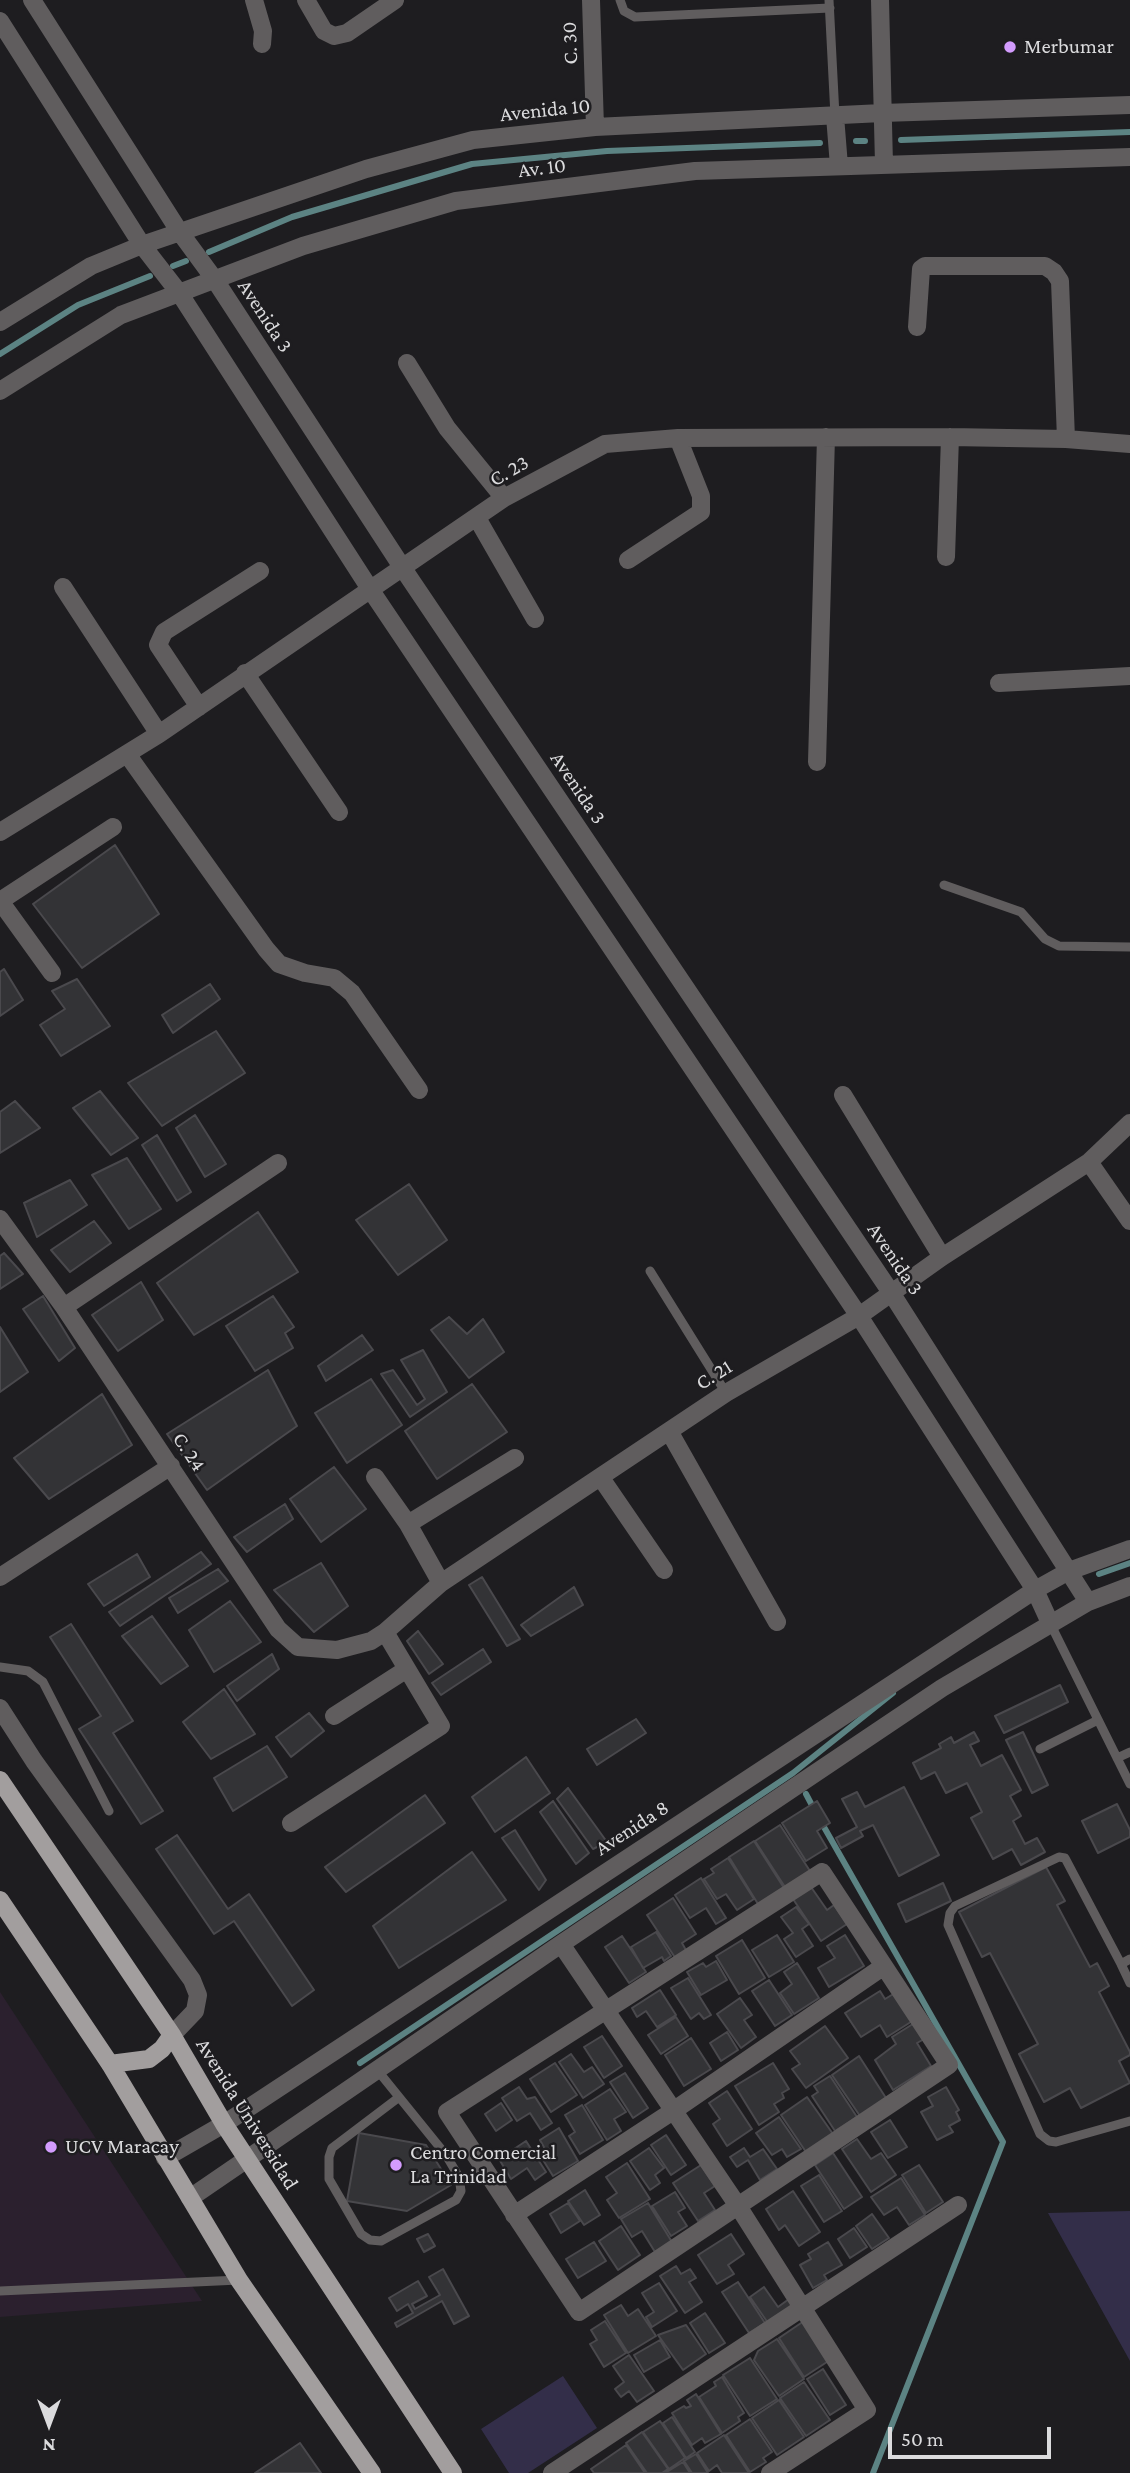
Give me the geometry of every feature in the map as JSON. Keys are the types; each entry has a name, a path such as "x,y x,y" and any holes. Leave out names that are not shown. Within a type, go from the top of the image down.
{"main road":[{"name":"Avenida Universidad","path":"0,1780 172,2035 224,2124 453,2473"},
{"path":"0,1900 110,2064 239,2280 372,2473"},
{"path":"110,2064 149,2059 162,2049 172,2035"}],"street":[{"name":"Avenida 3","path":"32,0 179,231 215,280 402,568 892,1294 1087,1602"},
{"path":"254,0 263,30 262,44"},
{"path":"306,0 324,31 334,36 347,33 396,0"},
{"name":"C. 30","path":"591,0 595,127"},
{"path":"880,0 884,164"},
{"path":"0,21 142,245 180,294 370,589 859,1317 1035,1590 1051,1625"},
{"name":"Avenida 10","path":"0,322 90,266 142,245 366,169 473,140 595,127 883,113 1130,105"},
{"path":"835,116 839,166"},
{"name":"Av. 10","path":"0,391 121,315 303,246 456,201 695,171 1130,157"},
{"path":"917,327 921,269 925,267 1045,266 1054,272 1060,281 1066,439"},
{"path":"407,363 447,428 503,498"},
{"path":"817,762 826,437"},
{"path":"946,557 950,437"},
{"name":"C. 23","path":"0,832 159,734 503,498 605,443 678,438 950,437 1066,439 1130,444"},
{"path":"628,560 701,512 701,496 678,438"},
{"path":"477,518 535,619"},
{"path":"199,707 158,645 164,632 260,571"},
{"path":"63,587 159,734"},
{"path":"246,673 338,812"},
{"path":"999,683 1130,676"},
{"path":"127,754 265,949 279,964 334,978 352,993 419,1090"},
{"path":"52,973 0,901 113,827"},
{"path":"844,1095 942,1257"},
{"name":"C. 21","path":"378,1637 441,1583 726,1394 859,1317 942,1257 1089,1162 1130,1123"},
{"path":"1089,1162 1130,1221"},
{"path":"64,1307 278,1163"},
{"name":"C. 24","path":"0,1219 64,1307 172,1466 278,1629 298,1647 337,1650 378,1637"},
{"path":"669,1431 777,1622"},
{"path":"408,1524 515,1458"},
{"path":"0,1577 172,1466"},
{"path":"375,1477 408,1524 441,1583"},
{"path":"601,1478 664,1570"},
{"name":"Avenida 8","path":"165,2158 224,2124 1035,1590 1069,1571 1130,1549"},
{"path":"190,2198 942,1688 1087,1602 1130,1586"},
{"path":"291,1823 441,1726 407,1669 378,1637"},
{"path":"334,1716 407,1669"},
{"path":"0,1708 34,1760 192,1980 198,1995 195,2011 172,2035"},
{"path":"822,1872 884,1966 949,2065 579,2312 447,2112 822,1872"},
{"path":"561,1944 738,2206 867,2410 792,2467 770,2473"},
{"path":"514,2216 884,1966"},
{"path":"552,2473 958,2205"}],"lane":[{"path":"620,0 624,11 635,17 830,4 835,116"},
{"path":"944,886 1021,912 1045,939 1059,946 1130,947"},
{"path":"650,1271 726,1394"},
{"path":"1051,1625 1130,1784"},
{"path":"0,1667 28,1671 43,1682 109,1811"},
{"path":"1040,1749 1098,1720"},
{"path":"1117,1758 1130,1752"},
{"path":"1130,1983 1126,1962 1069,1862 1059,1857 955,1906 950,1913 948,1925 1040,2134 1048,2141 1056,2142 1130,2121"},
{"path":"377,2071 446,2155 459,2177 461,2190 456,2200 381,2241 370,2240 361,2234 329,2179 328,2157 332,2148 398,2098"},
{"path":"0,2291 239,2280"}],"shaded area":[{"name":"UCV Maracay","path":"0,1992 202,2301 0,2317"},
{"path":"1130,2211 1130,2361 1048,2213"},
{"path":"563,2376 597,2428 528,2473 509,2473 481,2429"}],"building":[{"path":"115,845 159,914 82,968 33,904"},
{"path":"4,969 23,1000 0,1016 0,972"},
{"path":"77,979 110,1026 61,1056 40,1025 65,1009 52,991"},
{"path":"210,984 220,999 173,1033 162,1015"},
{"path":"216,1031 245,1073 162,1126 128,1083"},
{"path":"100,1091 138,1138 111,1155 73,1108"},
{"path":"15,1101 40,1128 0,1153 0,1112"},
{"path":"195,1115 226,1164 205,1177 176,1128"},
{"path":"157,1135 191,1192 177,1201 142,1145"},
{"path":"127,1158 161,1209 129,1229 92,1175"},
{"path":"70,1180 87,1205 37,1237 24,1203"},
{"path":"409,1184 447,1240 398,1275 356,1220"},
{"path":"258,1212 298,1272 194,1335 157,1283"},
{"path":"94,1221 111,1243 70,1272 51,1250"},
{"path":"4,1253 23,1274 0,1289 0,1256"},
{"path":"141,1282 163,1320 118,1351 92,1315"},
{"path":"43,1296 75,1348 59,1361 23,1309"},
{"path":"273,1296 294,1327 285,1333 293,1348 255,1371 226,1326"},
{"path":"449,1317 467,1334 483,1319 504,1352 469,1378 431,1330"},
{"path":"0,1327 28,1372 0,1392"},
{"path":"362,1335 373,1350 326,1381 318,1366"},
{"path":"423,1350 447,1392 410,1417 381,1374 393,1370 417,1405 425,1399 401,1360"},
{"path":"268,1370 297,1426 207,1490 167,1434"},
{"path":"371,1379 402,1425 347,1463 315,1413"},
{"path":"472,1384 507,1432 437,1479 405,1431"},
{"path":"102,1394 132,1445 49,1499 14,1458"},
{"path":"334,1467 366,1509 321,1542 290,1499"},
{"path":"285,1504 293,1519 247,1552 234,1537"},
{"path":"201,1552 211,1564 120,1626 109,1612"},
{"path":"137,1554 150,1577 104,1606 88,1584"},
{"path":"321,1563 348,1606 314,1632 274,1590"},
{"path":"218,1569 228,1581 178,1613 169,1598"},
{"path":"482,1577 520,1639 507,1646 469,1585"},
{"path":"574,1587 583,1605 531,1636 521,1625"},
{"path":"230,1601 261,1642 214,1672 189,1630"},
{"path":"152,1616 188,1666 161,1684 122,1636"},
{"path":"71,1624 133,1721 113,1733 163,1811 141,1824 79,1729 101,1716 50,1637"},
{"path":"418,1631 443,1664 429,1674 407,1641"},
{"path":"483,1649 491,1662 441,1695 432,1683"},
{"path":"272,1654 279,1669 237,1701 227,1686"},
{"path":"1060,1685 1068,1702 1004,1733 995,1716"},
{"path":"224,1689 255,1734 211,1759 183,1722"},
{"path":"309,1713 324,1731 291,1757 276,1737"},
{"path":"636,1719 646,1733 597,1765 587,1749"},
{"path":"974,1732 979,1741 970,1745 981,1766 1002,1755 1021,1790 1010,1796 1021,1816 1013,1821 1025,1844 1037,1838 1045,1852 1021,1865 1012,1849 993,1859 971,1818 982,1812 967,1783 946,1793 935,1772 921,1779 913,1763 941,1748 939,1744 951,1737 954,1743"},
{"path":"1023,1732 1048,1785 1032,1793 1006,1740"},
{"path":"267,1746 287,1777 233,1811 214,1778"},
{"path":"526,1757 550,1793 495,1832 472,1797"},
{"path":"904,1787 939,1855 899,1876 873,1825 860,1831 863,1836 841,1848 836,1838 857,1827 842,1799 857,1792 865,1807"},
{"path":"568,1788 607,1842 593,1849 557,1799"},
{"path":"425,1795 445,1823 346,1892 325,1867"},
{"path":"553,1801 589,1853 576,1864 540,1812"},
{"path":"817,1801 830,1823 817,1831 827,1848 806,1861 782,1823"},
{"path":"1117,1804 1130,1830 1130,1837 1098,1853 1082,1821"},
{"path":"780,1825 810,1871 785,1887 755,1841"},
{"path":"515,1830 546,1880 539,1890 502,1838"},
{"path":"177,1835 228,1909 249,1894 314,1990 292,2006 234,1921 214,1934 156,1849"},
{"path":"754,1841 784,1888 758,1904 729,1857"},
{"path":"472,1852 506,1900 399,1968 373,1926"},
{"path":"728,1858 754,1899 737,1910 726,1894 717,1899 704,1879 714,1873 711,1869"},
{"path":"1046,1867 1065,1901 1057,1905 1090,1967 1097,1963 1109,1986 1099,1992 1130,2052 1130,2055 1119,2061 1130,2083 1081,2108 1070,2088 1044,2102 1019,2054 1038,2044 990,1953 982,1957 959,1912"},
{"path":"701,1878 726,1918 716,1924 706,1908 690,1918 675,1895"},
{"path":"943,1883 951,1901 906,1922 898,1904"},
{"path":"811,1887 827,1910 834,1905 847,1924 821,1941 793,1899"},
{"path":"673,1898 696,1934 682,1943 687,1952 676,1959 647,1915"},
{"path":"796,1907 809,1924 802,1929 813,1946 796,1957 784,1939 793,1933 781,1917"},
{"path":"656,1932 671,1956 664,1961 662,1957 643,1968 631,1947"},
{"path":"777,1935 794,1962 769,1977 752,1950"},
{"path":"845,1935 864,1966 829,1987 818,1968 835,1958 827,1946"},
{"path":"622,1936 646,1972 629,1983 605,1947"},
{"path":"742,1940 765,1978 739,1994 716,1956"},
{"path":"716,1961 727,1980 701,1995 687,1972 703,1963 706,1967"},
{"path":"797,1963 819,1998 794,2014 780,1993 792,1984 784,1972"},
{"path":"688,1978 711,2015 704,2019 699,2013 691,2019 671,1988"},
{"path":"769,1980 792,2015 775,2026 752,1991"},
{"path":"660,1990 676,2015 657,2027 646,2011 637,2017 632,2008"},
{"path":"880,1991 885,1999 895,1993 914,2020 887,2037 880,2025 861,2037 845,2013"},
{"path":"740,1998 752,2015 744,2020 756,2037 741,2048 717,2014"},
{"path":"676,2017 688,2036 661,2054 648,2035"},
{"path":"916,2022 926,2038 917,2043 931,2066 893,2090 875,2060 896,2044 892,2037"},
{"path":"825,2026 848,2058 806,2088 792,2069 800,2064 790,2051"},
{"path":"727,2032 738,2050 721,2061 710,2043"},
{"path":"602,2036 622,2066 604,2078 584,2047"},
{"path":"691,2038 711,2069 684,2086 665,2055"},
{"path":"571,2054 584,2072 592,2067 604,2084 583,2098 559,2062"},
{"path":"859,2056 886,2098 860,2116 832,2075"},
{"path":"555,2063 577,2095 551,2112 530,2079"},
{"path":"773,2063 789,2089 782,2093 784,2098 774,2104 779,2112 759,2125 735,2086"},
{"path":"625,2073 648,2108 633,2118 610,2082"},
{"path":"830,2076 857,2117 835,2131 812,2096 818,2092 814,2086"},
{"path":"519,2087 527,2099 535,2097 552,2123 541,2130 530,2113 517,2121 502,2098"},
{"path":"946,2087 959,2110 956,2112 960,2120 949,2126 953,2132 937,2140 921,2112 933,2106 928,2097"},
{"path":"610,2089 626,2112 614,2119 621,2131 607,2140 585,2105"},
{"path":"727,2091 752,2129 727,2146 713,2124 720,2119 709,2103"},
{"path":"807,2097 833,2134 806,2152 781,2115"},
{"path":"501,2103 512,2120 496,2131 485,2114"},
{"path":"582,2105 603,2140 580,2154 569,2136 575,2132 565,2115"},
{"path":"779,2117 801,2149 787,2157 782,2149 772,2155 756,2133"},
{"path":"890,2120 907,2147 888,2158 871,2132"},
{"path":"559,2128 578,2161 553,2176 540,2155 546,2151 540,2140"},
{"name":"Centro Comercial La Trinidad","path":"359,2133 426,2145 451,2185 407,2211 347,2201"},
{"path":"666,2135 686,2165 671,2175 651,2145"},
{"path":"857,2139 871,2159 881,2153 896,2175 871,2192 842,2149"},
{"path":"526,2141 546,2172 535,2180 527,2168 511,2179 499,2159"},
{"path":"649,2148 664,2168 655,2175 660,2183 650,2190 630,2161"},
{"path":"744,2148 750,2157 763,2149 777,2169 760,2180 748,2160 737,2167 730,2157"},
{"path":"833,2153 862,2197 844,2209 815,2165"},
{"path":"627,2163 650,2199 619,2218 607,2200 617,2193 606,2177"},
{"path":"701,2165 715,2186 704,2193 715,2210 698,2221 673,2183"},
{"path":"919,2165 943,2202 926,2213 902,2175"},
{"path":"819,2175 842,2211 824,2222 801,2186"},
{"path":"901,2178 925,2215 909,2225 897,2207 884,2215 871,2197"},
{"path":"585,2190 600,2215 584,2225 568,2201"},
{"path":"793,2191 820,2232 799,2246 785,2225 779,2230 766,2209"},
{"path":"675,2192 685,2208 678,2212 687,2226 671,2236 652,2206"},
{"path":"568,2203 580,2221 561,2233 550,2214"},
{"path":"648,2203 672,2242 655,2252 642,2231 632,2237 621,2219"},
{"path":"872,2214 889,2238 872,2249 856,2226"},
{"path":"621,2226 640,2255 618,2270 599,2241"},
{"path":"854,2228 867,2247 850,2258 838,2239"},
{"path":"428,2234 435,2246 424,2252 417,2239"},
{"path":"731,2234 744,2254 728,2265 734,2274 717,2284 698,2255"},
{"path":"594,2242 606,2261 578,2278 566,2259"},
{"path":"828,2242 842,2265 824,2275 827,2280 813,2288 800,2265 811,2259 808,2254"},
{"path":"676,2266 681,2274 690,2269 696,2278 689,2282 702,2302 685,2313 660,2276"},
{"path":"443,2269 469,2316 454,2324 442,2301 397,2327 395,2323 413,2313 408,2304 397,2311 389,2298 418,2281 427,2296 412,2304 415,2309 440,2295 429,2277"},
{"path":"738,2282 765,2323 749,2333 722,2292"},
{"path":"659,2283 677,2311 652,2327 646,2317 654,2312 642,2293"},
{"path":"764,2287 778,2307 789,2299 794,2306 768,2323 750,2297"},
{"path":"621,2305 628,2316 638,2309 656,2336 628,2353 604,2315"},
{"path":"705,2313 725,2343 709,2353 690,2323"},
{"path":"605,2321 626,2353 604,2367 590,2344 597,2340 591,2330"},
{"path":"804,2321 830,2360 804,2377 779,2338"},
{"path":"686,2325 706,2354 683,2370 658,2335"},
{"path":"777,2339 804,2379 779,2396 754,2360 758,2351"},
{"path":"660,2340 670,2357 644,2372 634,2355"},
{"path":"629,2355 654,2391 637,2402 629,2391 621,2397 615,2389 624,2382 613,2366"},
{"path":"750,2358 777,2399 750,2416 723,2375"},
{"path":"823,2369 846,2405 830,2415 807,2379"},
{"path":"722,2377 744,2413 738,2417 740,2421 722,2433 699,2397 716,2386 714,2382"},
{"path":"804,2382 830,2420 806,2436 780,2398"},
{"path":"696,2394 721,2434 705,2443 702,2438 692,2445 672,2413 684,2406 691,2406 687,2400"},
{"path":"779,2400 804,2437 777,2455 752,2418"},
{"path":"672,2417 695,2452 686,2458 663,2423"},
{"path":"750,2419 772,2452 763,2458 766,2462 750,2472 726,2435"},
{"path":"660,2421 685,2458 669,2469 643,2432"},
{"path":"642,2432 668,2469 662,2473 647,2473 626,2443"},
{"path":"724,2435 749,2473 722,2473 717,2465 709,2471 697,2453"},
{"path":"300,2443 321,2473 255,2473"},
{"path":"626,2445 645,2473 594,2473 591,2469"},
{"path":"696,2454 708,2473 692,2473 684,2461"},
{"path":"683,2462 690,2473 665,2473"}],"waterway":[{"path":"901,140 1130,132"},
{"path":"856,141 865,141"},
{"path":"209,252 292,217 472,164 607,151 820,143"},
{"path":"173,266 186,261"},
{"path":"0,354 78,305 150,276"},
{"path":"1099,1574 1130,1563"},
{"path":"360,2063 793,1773 893,1693"},
{"path":"806,1794 815,1811"},
{"path":"820,1820 1003,2142 873,2473"}],"place":[{"name":"Merbumar","path":"1010,47"},
{"name":"UCV Maracay","path":"51,2147"},
{"name":"Centro Comercial La Trinidad","path":"396,2165"}]}
